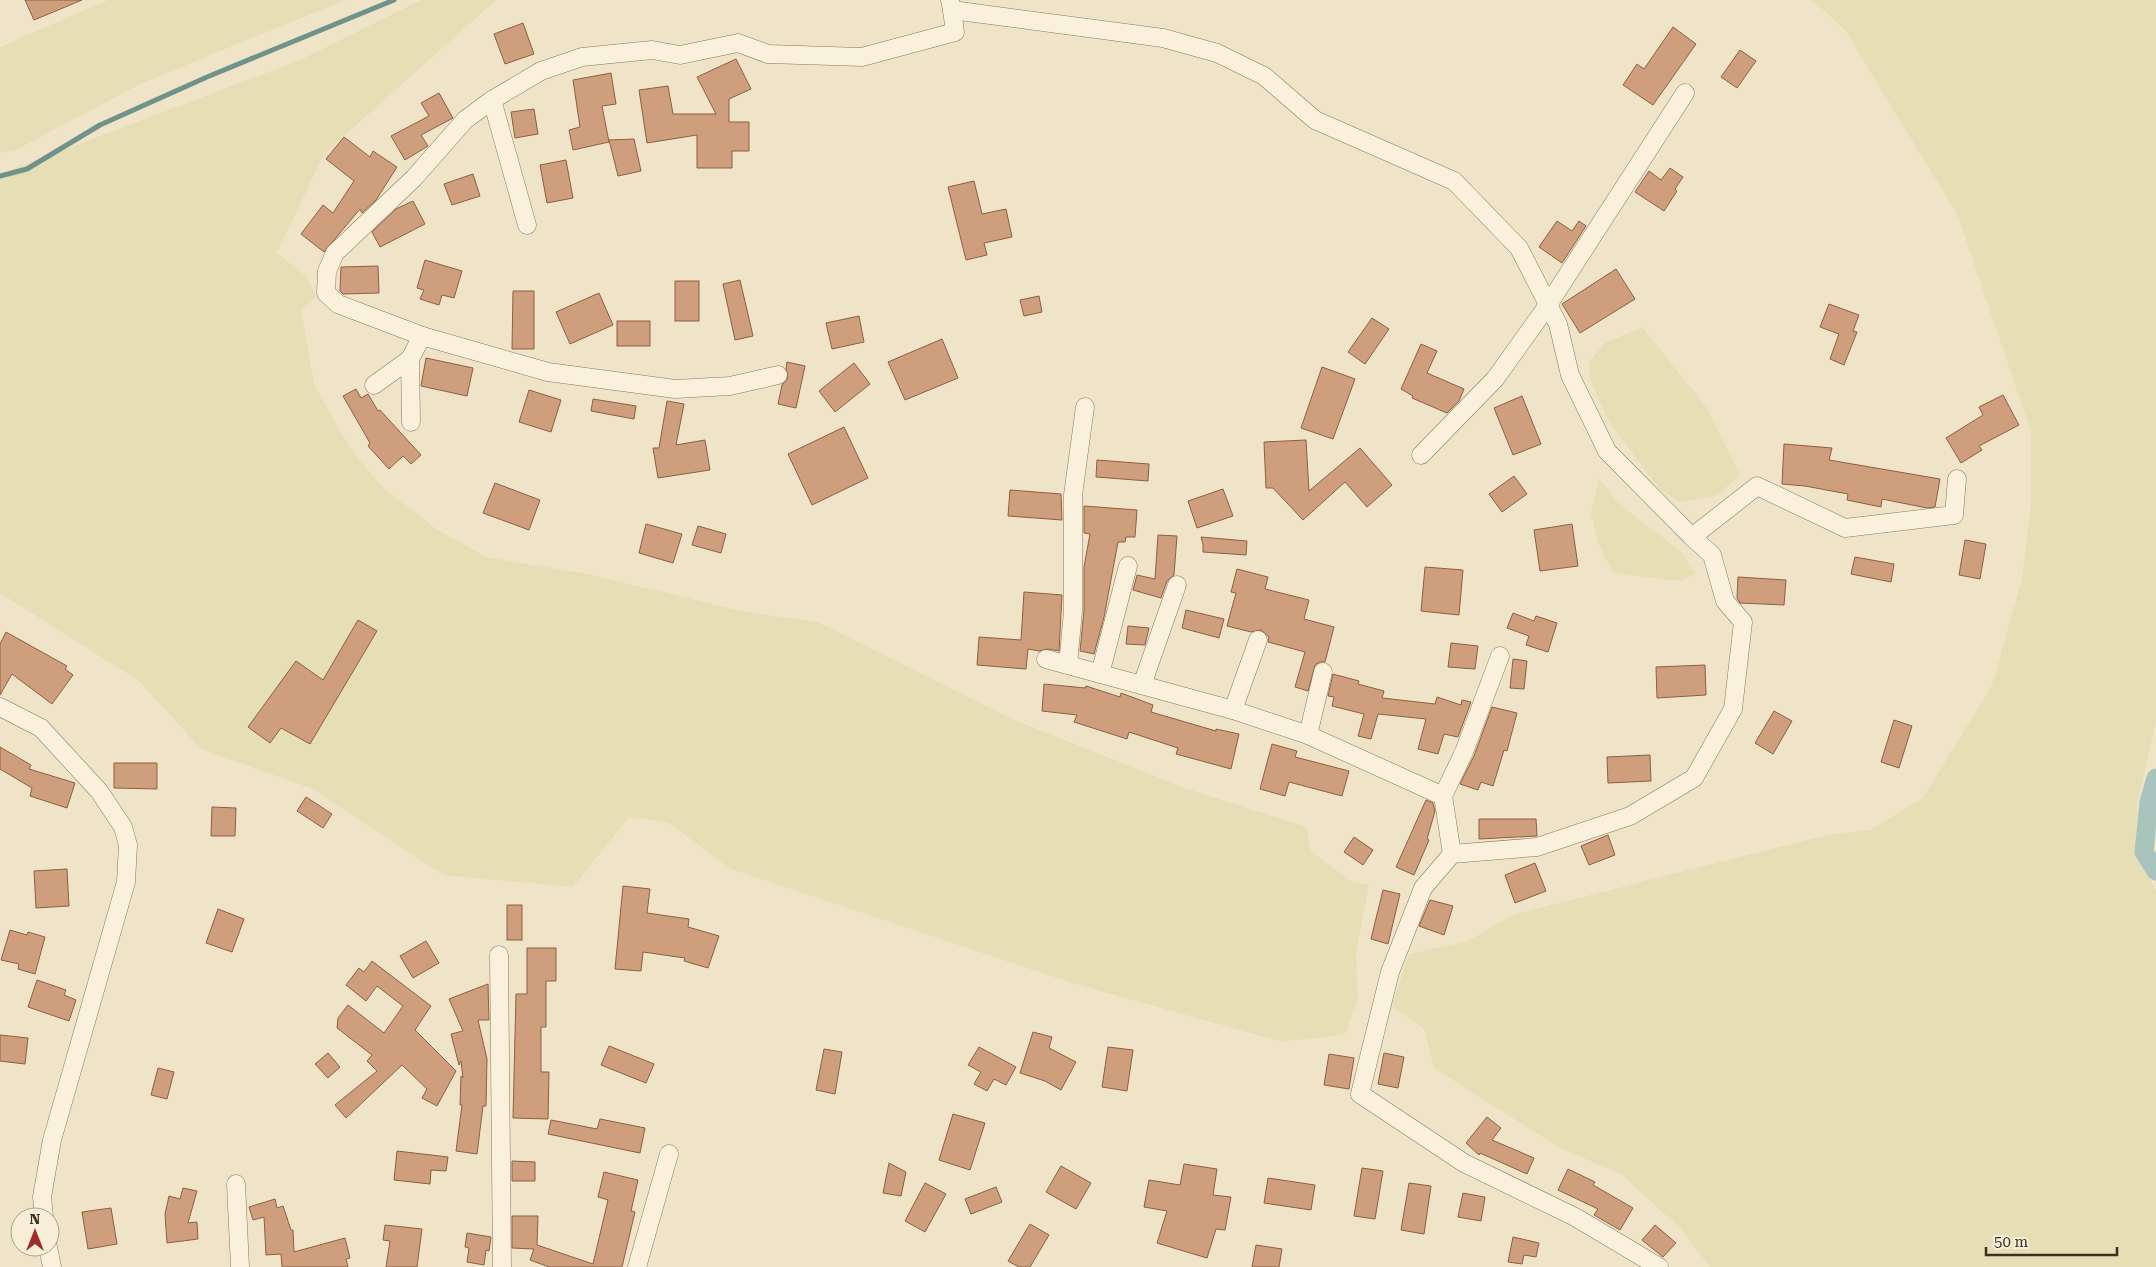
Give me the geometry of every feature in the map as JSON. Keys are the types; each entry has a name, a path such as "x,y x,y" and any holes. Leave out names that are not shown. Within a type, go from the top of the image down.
{"street":[{"path":"778,375 730,386 675,389 548,372 422,336 338,304 326,293 326,271 335,253 414,178 465,120 492,100 541,71 582,57 652,50 680,55 738,42 768,54 862,57 956,32 951,5 1163,38 1217,53 1264,76 1315,120 1454,181 1519,248 1558,324 1570,374 1607,451 1692,538 1712,555 1725,601 1743,622 1732,708 1694,778 1630,816 1537,847 1452,854 1423,888 1390,972 1360,1094 1464,1163 1575,1217 1658,1267"},
{"path":"1421,455 1495,378 1548,305 1685,93"},
{"path":"492,100 527,225"},
{"path":"410,422 410,360 422,336"},
{"path":"374,385 410,360"},
{"path":"1068,665 1073,611 1073,495 1085,407"},
{"path":"1692,538 1757,486 1845,528 1954,515 1957,478"},
{"path":"1100,674 1128,566"},
{"path":"1142,685 1177,585"},
{"path":"1233,710 1258,640"},
{"path":"1452,854 1443,796 1464,752 1500,656"},
{"path":"1046,659 1233,710 1308,735 1443,796"},
{"path":"1308,735 1323,672"},
{"path":"0,707 41,728 99,791 123,827 128,845 126,882 52,1140 42,1197 43,1207"},
{"path":"499,955 502,1267"},
{"path":"637,1267 669,1154"},
{"path":"236,1184 240,1267"}],"shaded area":[{"path":"108,0 346,0 142,83 16,150 0,153 0,47"},
{"path":"421,0 496,0 324,154 277,253 307,277 316,296 301,310 314,384 348,445 382,487 435,528 486,557 588,574 745,612 818,622 1010,718 1185,788 1306,827 1311,851 1352,882 1369,885 1356,953 1358,997 1346,1033 1320,1038 1279,1041 1072,983 731,869 669,823 629,817 573,887 443,875 313,789 201,749 139,681 0,593 0,174 300,60"},
{"path":"1810,0 2156,0 2156,721 2137,805 2136,848 2156,891 2156,1267 1710,1267 1682,1230 1621,1174 1560,1148 1434,1068 1424,1029 1392,1006 1409,954 1466,942 1515,914 1828,835 1870,830 1923,798 1992,685 2022,579 2031,503 2031,432 1958,216 1845,30"},
{"path":"1642,327 1707,408 1740,474 1718,495 1679,502 1660,489 1610,424 1590,380 1589,362 1605,343"},
{"path":"1599,479 1619,504 1679,550 1696,574 1680,581 1613,573 1598,543 1591,513"}],"building":[{"path":"25,0 82,0 34,20"},
{"path":"523,23 534,54 505,64 494,34"},
{"path":"1673,27 1696,44 1653,105 1623,85 1637,64 1644,69"},
{"path":"1740,50 1756,61 1737,88 1721,77"},
{"path":"736,59 751,89 729,99 729,122 749,122 749,151 732,151 732,168 697,168 697,135 647,143 639,90 668,86 673,114 716,114 697,77"},
{"path":"611,73 616,104 602,106 609,142 573,150 569,130 580,127 573,80"},
{"path":"439,93 453,118 421,135 428,146 405,160 391,136 429,116 421,103"},
{"path":"534,109 538,134 515,138 511,112"},
{"path":"344,137 370,157 373,151 397,167 376,200 362,213 360,209 324,252 301,234 323,205 333,213 354,181 326,159"},
{"path":"634,139 641,171 618,176 609,140"},
{"path":"566,160 573,198 547,203 540,165"},
{"path":"1670,168 1683,177 1675,189 1677,191 1664,211 1635,192 1649,171 1661,180"},
{"path":"473,174 480,196 452,205 444,184"},
{"path":"974,181 982,214 1006,209 1012,237 984,243 987,255 966,260 948,187"},
{"path":"413,201 425,224 380,247 372,232 396,209"},
{"path":"1557,221 1572,231 1579,221 1586,226 1562,263 1539,247"},
{"path":"425,260 462,271 454,298 442,295 439,305 420,299 424,290 417,288"},
{"path":"378,266 379,293 343,294 340,291 341,267"},
{"path":"1616,269 1635,299 1580,333 1562,304"},
{"path":"740,280 753,336 735,340 723,284"},
{"path":"675,281 699,281 699,321 675,321"},
{"path":"513,291 534,291 534,349 512,349"},
{"path":"599,293 613,325 570,344 556,312"},
{"path":"1039,296 1042,312 1024,316 1020,300"},
{"path":"1829,304 1859,315 1853,331 1857,332 1844,365 1830,359 1839,334 1820,327"},
{"path":"859,316 864,342 832,349 826,323"},
{"path":"1372,318 1389,329 1365,364 1348,352"},
{"path":"617,321 650,321 650,346 617,346"},
{"path":"942,339 958,378 905,400 888,362"},
{"path":"1421,344 1437,351 1427,373 1464,389 1459,401 1447,413 1412,398 1413,396 1401,389"},
{"path":"426,358 473,368 467,396 421,386"},
{"path":"787,362 805,366 796,408 778,404 782,385 788,378"},
{"path":"854,363 870,384 835,412 819,391"},
{"path":"1322,367 1355,379 1333,439 1301,428"},
{"path":"356,389 361,398 368,394 378,411 380,410 421,455 411,464 403,456 389,469 368,446 370,443 343,396"},
{"path":"529,390 561,400 551,432 519,422"},
{"path":"2003,395 2019,425 1979,446 1982,450 1961,463 1946,438 1983,415 1979,407"},
{"path":"1522,396 1541,444 1513,455 1494,408"},
{"path":"593,399 636,406 634,419 591,411"},
{"path":"667,401 684,404 676,445 705,440 710,470 658,478 653,448 659,448"},
{"path":"844,427 868,478 812,505 788,454"},
{"path":"1306,440 1309,491 1360,448 1392,485 1367,507 1345,482 1303,520 1273,488 1266,488 1264,442"},
{"path":"1784,444 1832,448 1829,460 1940,479 1935,507 1927,508 1882,499 1881,507 1847,500 1848,494 1782,484"},
{"path":"1097,460 1149,464 1148,481 1096,477"},
{"path":"1514,476 1527,494 1502,512 1489,494"},
{"path":"495,483 540,500 529,530 483,513"},
{"path":"1223,489 1233,516 1197,528 1188,501"},
{"path":"1010,490 1061,494 1062,520 1008,516"},
{"path":"1084,506 1137,510 1135,537 1126,537 1125,542 1118,542 1104,617 1094,654 1080,651 1084,611 1084,567 1090,534 1084,533"},
{"path":"646,524 682,534 673,563 639,553"},
{"path":"1572,524 1578,566 1540,571 1534,530"},
{"path":"698,526 726,534 721,553 692,545"},
{"path":"1158,535 1177,536 1174,575 1167,581 1161,598 1133,590 1137,575 1155,579"},
{"path":"1201,537 1247,541 1246,555 1203,552"},
{"path":"1965,540 1986,544 1980,579 1959,575"},
{"path":"1855,557 1894,564 1891,582 1851,574"},
{"path":"1425,567 1463,570 1459,615 1421,611"},
{"path":"1237,569 1268,577 1265,589 1309,600 1304,619 1334,627 1325,662 1315,665 1308,691 1295,687 1305,652 1268,642 1269,637 1261,630 1251,632 1227,626 1236,593 1231,592"},
{"path":"1738,577 1786,580 1784,605 1740,603 1737,598"},
{"path":"1024,592 1062,595 1059,651 1028,649 1026,669 977,665 979,637 1021,640"},
{"path":"1186,610 1224,619 1219,638 1182,628"},
{"path":"1513,613 1534,621 1536,616 1557,623 1548,652 1526,645 1529,636 1507,628"},
{"path":"358,620 377,631 310,744 281,728 270,743 248,727 296,661 323,680"},
{"path":"1128,626 1149,628 1145,645 1126,644"},
{"path":"6,632 67,666 65,669 73,675 52,704 12,674 0,695 0,644"},
{"path":"1451,643 1478,646 1475,669 1448,667"},
{"path":"1513,659 1527,661 1524,689 1510,688"},
{"path":"1705,665 1706,695 1657,698 1656,667"},
{"path":"1333,674 1359,681 1358,684 1384,691 1382,698 1435,704 1437,697 1461,705 1462,700 1471,702 1458,737 1444,734 1438,754 1418,749 1426,719 1378,714 1371,739 1358,736 1364,714 1332,706 1334,697 1328,696"},
{"path":"1044,684 1085,688 1086,686 1120,697 1121,693 1153,705 1151,712 1216,731 1216,729 1239,734 1231,769 1176,754 1178,748 1129,732 1127,739 1074,722 1077,715 1042,711"},
{"path":"1492,707 1517,713 1507,751 1504,750 1493,786 1481,782 1478,790 1460,784 1474,756"},
{"path":"1774,711 1792,721 1773,754 1755,743"},
{"path":"1894,720 1912,726 1899,768 1881,762"},
{"path":"1272,744 1297,751 1295,757 1349,771 1342,796 1289,782 1285,796 1260,789"},
{"path":"0,747 31,765 29,769 75,783 67,808 30,796 32,788 0,769"},
{"path":"1650,755 1651,781 1608,783 1607,757"},
{"path":"114,763 157,763 157,789 114,788"},
{"path":"306,797 332,814 323,828 297,811"},
{"path":"1426,800 1433,803 1435,811 1427,839 1429,840 1414,875 1396,867"},
{"path":"212,807 236,808 235,836 211,836"},
{"path":"1479,819 1536,819 1537,836 1479,839"},
{"path":"1608,835 1615,855 1589,865 1581,846"},
{"path":"1354,837 1373,850 1363,865 1344,852"},
{"path":"1535,863 1546,891 1515,903 1505,875"},
{"path":"67,869 69,906 36,908 34,871"},
{"path":"623,886 650,889 647,913 689,919 688,927 719,936 708,968 684,961 685,958 643,952 641,971 615,969"},
{"path":"1383,890 1400,894 1388,944 1371,939"},
{"path":"1430,900 1453,906 1444,935 1419,926"},
{"path":"507,905 522,905 522,940 507,940"},
{"path":"218,909 244,919 232,952 206,943"},
{"path":"10,930 27,935 28,932 45,937 35,974 18,969 19,964 1,960"},
{"path":"426,941 439,963 413,978 400,956"},
{"path":"527,948 556,948 556,981 546,981 546,1027 541,1027 541,1072 549,1072 548,1119 513,1118 516,994 527,994"},
{"path":"372,961 431,1006 415,1030 456,1071 437,1106 422,1098 427,1089 402,1065 346,1118 335,1105 377,1071 367,1061 372,1055 337,1028 338,1018 348,1005 384,1033 403,1006 377,986 366,1001 346,985 359,968 364,972"},
{"path":"37,980 66,990 64,995 76,1000 69,1021 28,1007"},
{"path":"488,984 489,1020 478,1020 487,1059 486,1106 483,1106 477,1154 456,1151 462,1105 460,1105 461,1076 463,1078 461,1061 459,1065 451,1034 463,1031 449,999"},
{"path":"1033,1032 1052,1037 1049,1048 1076,1062 1061,1090 1045,1081 1020,1073"},
{"path":"0,1035 28,1038 25,1064 0,1061"},
{"path":"609,1046 654,1064 646,1083 601,1065"},
{"path":"979,1047 1016,1067 1006,1085 994,1079 987,1091 974,1084 981,1072 968,1065"},
{"path":"1108,1047 1133,1050 1127,1091 1102,1087"},
{"path":"824,1049 842,1052 835,1094 816,1090"},
{"path":"328,1053 340,1067 328,1078 315,1064"},
{"path":"1384,1053 1404,1057 1398,1088 1378,1084"},
{"path":"1329,1054 1354,1058 1349,1089 1324,1085"},
{"path":"158,1068 174,1072 167,1099 151,1095"},
{"path":"953,1114 985,1123 970,1170 939,1160"},
{"path":"1487,1117 1501,1128 1492,1140 1534,1158 1527,1174 1480,1153 1479,1155 1466,1143"},
{"path":"600,1119 645,1128 640,1153 548,1134 551,1120 597,1129"},
{"path":"397,1151 448,1157 446,1171 431,1170 430,1184 394,1180"},
{"path":"512,1161 535,1162 535,1181 512,1181"},
{"path":"889,1163 906,1172 901,1196 883,1193"},
{"path":"1184,1164 1217,1169 1213,1195 1231,1197 1225,1230 1216,1229 1207,1258 1157,1243 1167,1211 1144,1207 1149,1180 1180,1185"},
{"path":"1061,1166 1091,1183 1076,1209 1046,1192"},
{"path":"1362,1168 1383,1171 1375,1219 1354,1216"},
{"path":"1568,1169 1595,1182 1593,1185 1633,1208 1620,1230 1594,1215 1598,1209 1558,1190"},
{"path":"604,1172 638,1180 631,1211 635,1212 622,1267 549,1267 530,1260 534,1249 512,1248 512,1216 538,1216 537,1245 593,1264 608,1200 598,1197"},
{"path":"1268,1178 1315,1185 1311,1210 1264,1203"},
{"path":"925,1183 946,1194 925,1232 905,1221"},
{"path":"1409,1183 1431,1186 1424,1234 1401,1230"},
{"path":"996,1187 1002,1202 971,1214 965,1199"},
{"path":"183,1188 197,1191 188,1223 197,1222 198,1239 167,1243 165,1214 169,1196 180,1199"},
{"path":"1463,1193 1485,1197 1481,1221 1458,1217"},
{"path":"275,1199 277,1208 283,1206 291,1230 293,1230 294,1252 345,1238 350,1258 346,1259 348,1267 282,1267 281,1254 266,1255 264,1217 253,1220 249,1207"},
{"path":"111,1208 117,1244 88,1249 82,1212"},
{"path":"1030,1224 1049,1235 1030,1267 1019,1267 1008,1261"},
{"path":"385,1225 422,1229 417,1267 386,1267 390,1241 383,1240"},
{"path":"1655,1225 1676,1243 1663,1257 1642,1240"},
{"path":"467,1233 491,1237 489,1251 486,1250 484,1265 467,1262 469,1248 465,1247"},
{"path":"1513,1237 1539,1243 1536,1257 1524,1255 1522,1264 1508,1262"},
{"path":"1256,1245 1282,1249 1279,1267 1252,1267"}],"waterway":[{"path":"0,176 27,169 100,125 207,77 394,0"},
{"path":"2156,778 2149,802 2144,852 2156,871"}]}
